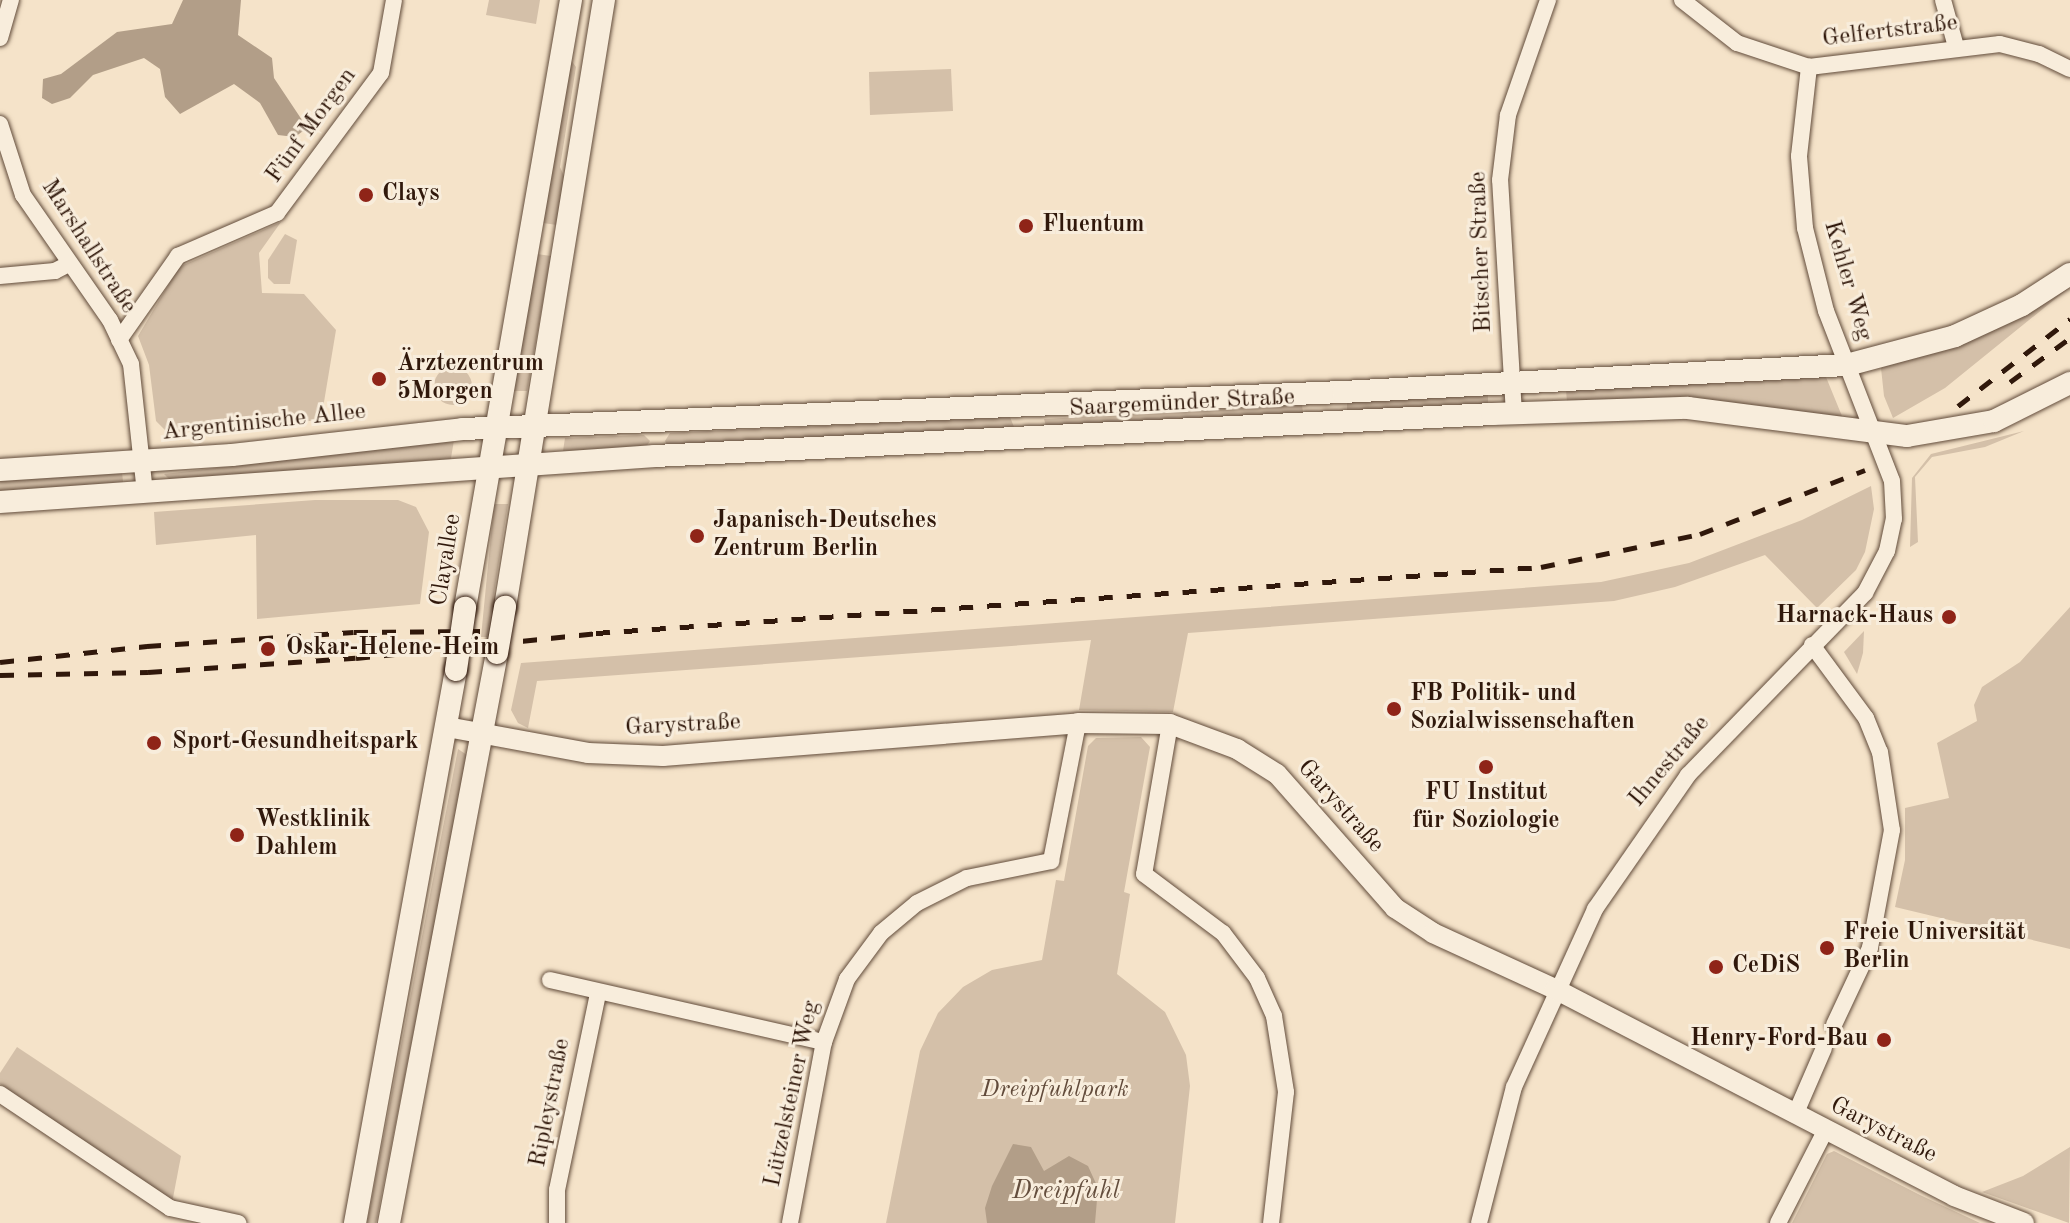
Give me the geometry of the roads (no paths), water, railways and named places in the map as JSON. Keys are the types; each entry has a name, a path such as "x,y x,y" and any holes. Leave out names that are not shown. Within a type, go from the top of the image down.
{"main road":[{"name":"Clayallee","path":"355,1223 447,727 571,0"},
{"path":"389,1223 505,607 604,0"},
{"name":"Saargemünder Straße","path":"533,428 1847,365 1955,336 2022,305 2070,274"},
{"name":"Saargemünder Straße","path":"489,469 1514,414 1712,409 1877,435 1925,435 1985,424 2027,409 2070,383"},
{"name":"Argentinische Allee","path":"0,470 141,462 497,428 533,428"},
{"path":"0,502 248,481 489,469"}],"street":[{"path":"0,38 11,0"},
{"name":"Fünf Morgen","path":"119,340 178,256 277,213 381,73 394,0"},
{"name":"Bitscher Straße","path":"1514,414 1500,180 1508,115 1548,0"},
{"name":"Gelfertstraße","path":"1682,0 1737,43 1809,67 2000,44 2039,54 2070,69"},
{"path":"1943,0 1956,47"},
{"name":"Kehler Weg","path":"1809,67 1799,156 1803,212 1816,280 1847,365"},
{"name":"Marshallstraße","path":"0,124 23,195 119,340 131,364 145,492"},
{"path":"0,276 55,271 69,264"},
{"name":"Ihnestraße","path":"1479,1223 1514,1087 1555,989 1595,909 1644,831 1698,763 1865,593 1887,551 1893,490 1877,435 1847,365"},
{"path":"1812,645 1866,718 1880,752 1892,830 1870,948 1834,1025"},
{"name":"Garystraße","path":"447,727 588,753 663,756 1078,723 1170,724 1237,749 1277,774 1408,917 1555,989 1954,1196 2024,1223"},
{"name":"Lützelsteiner Weg","path":"790,1223 824,1042 854,966 900,914 967,878 1051,861 1078,723"},
{"path":"1170,724 1144,874 1223,933 1257,978 1274,1016 1286,1092 1271,1223"},
{"path":"550,980 824,1042"},
{"name":"Ripleystraße","path":"557,1223 557,1190 598,993"},
{"path":"1795,1115 1824,1048"},
{"path":"0,1094 170,1208 236,1223"},
{"path":"1778,1223 1825,1131"}],"water":[{"path":"183,0 241,0 238,35 272,58 274,78 302,120 303,131 295,137 278,135 260,103 234,84 180,114 165,97 160,69 144,58 93,75 70,98 52,104 42,98 43,79 61,74 117,32 172,24"},
{"name":"Dreipfuhl","path":"1013,1144 1031,1147 1044,1171 1069,1156 1088,1166 1098,1188 1095,1223 987,1223 985,1208 992,1186"}],"railway":[{"path":"1958,406 2070,319"},
{"path":"2010,382 2070,338"},
{"path":"0,675 148,672 356,658 596,633 1541,567 1700,534 1865,470"},
{"path":"0,662 147,646 354,632 516,631"}],"place":[{"name":"Clays","path":"366,195"},
{"name":"Fluentum","path":"1026,226"},
{"name":"Ärztezentrum 5Morgen","path":"379,379"},
{"name":"Japanisch-Deutsches Zentrum Berlin","path":"697,536"},
{"name":"Harnack-Haus","path":"1949,617"},
{"name":"Oskar-Helene-Heim","path":"268,649"},
{"name":"FB Politik- und Sozialwissenschaften","path":"1394,709"},
{"name":"Sport-Gesundheitspark","path":"154,743"},
{"name":"FU Institut für Soziologie","path":"1486,767"},
{"name":"Westklinik Dahlem","path":"237,835"},
{"name":"Freie Universität Berlin","path":"1827,948"},
{"name":"CeDiS","path":"1716,967"},
{"name":"Henry-Ford-Bau","path":"1884,1040"}],"park label":[{"name":"Dreipfuhlpark","path":"1055,1091"}]}
